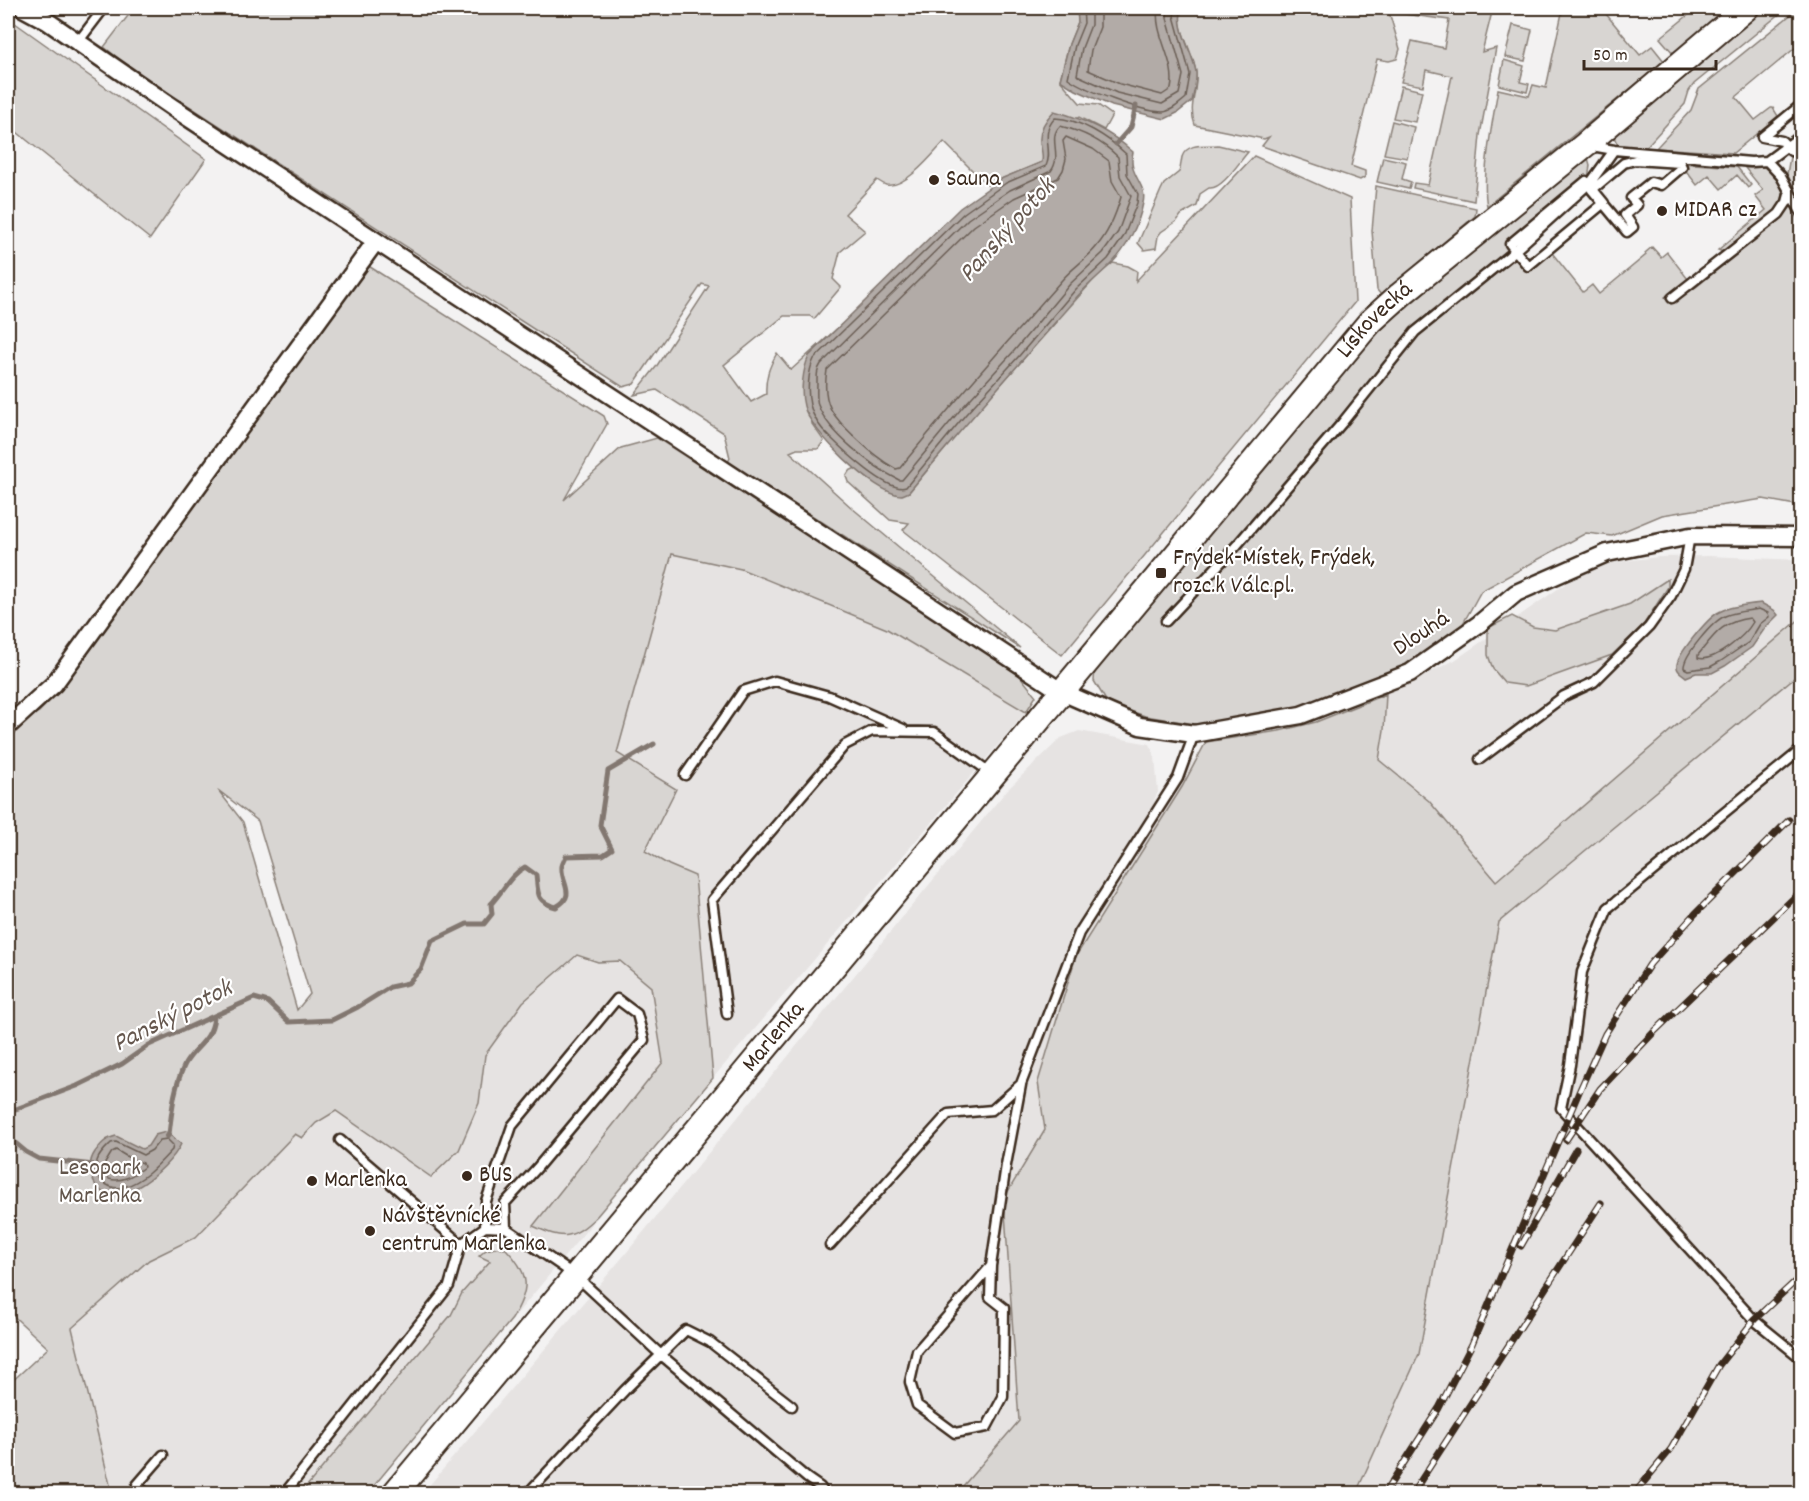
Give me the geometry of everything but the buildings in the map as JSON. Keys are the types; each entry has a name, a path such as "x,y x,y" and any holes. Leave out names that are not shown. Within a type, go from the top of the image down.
{"main road":[{"name":"Lískovecká","path":"1062,692 1370,322 1586,144 1746,8"},
{"name":"Marlenka","path":"394,1494 1062,692"}],"street":[{"name":"Dlouhá","path":"23,8 78,42 172,107 1062,692 1140,726 1194,734 1301,715 1410,673 1479,624 1516,593 1607,553 1690,536 1802,537"},
{"path":"8,726 54,684 376,241"}],"lane":[{"path":"78,42 104,8"},
{"path":"1802,104 1762,137 1782,141 1791,151 1802,153"},
{"path":"1586,144 1614,150 1751,162 1767,161 1802,135"},
{"path":"1590,187 1614,150"},
{"path":"1767,161 1781,176 1802,214"},
{"path":"1166,621 1237,545 1342,423 1415,332 1590,187 1624,162 1680,163 1682,167 1661,185 1652,182 1631,198 1637,205 1625,215 1633,227 1627,232 1590,187"},
{"path":"1672,298 1779,214 1787,202 1790,191"},
{"path":"1515,251 1528,266 1604,203"},
{"path":"1480,759 1564,696 1594,682 1649,627 1671,596 1684,568 1690,536"},
{"path":"685,775 743,691 775,681 829,696 906,730"},
{"path":"727,1014 711,900 845,744 872,731 934,732 994,774"},
{"path":"991,1266 917,1351 912,1372 910,1382 917,1405 955,1433 987,1427 1003,1397 1004,1308 990,1296 991,1266 1021,1084 1079,933 1178,777 1194,734"},
{"path":"1802,749 1608,908 1582,972 1570,1065 1561,1108 1754,1320 1802,1359"},
{"path":"485,1227 486,1201 512,1126 617,999 637,1014 644,1040 506,1203 506,1228"},
{"path":"830,1245 948,1114 992,1110 1021,1084"},
{"path":"340,1140 461,1244"},
{"path":"284,1494 449,1286 461,1244 485,1227 506,1228 576,1276 660,1354 820,1487 825,1494"},
{"path":"527,1494 660,1354 686,1330 710,1342 792,1406"},
{"path":"147,1494 137,1485 163,1455"}],"shaded area":[{"name":"Marlenka","path":"672,554 741,569 887,629 1026,712 713,1078 368,1493 8,1493 8,1385 149,1260 196,1236 295,1134 302,1138 316,1123 336,1111 430,1177 479,1103 485,1055 523,1002 621,917 668,864 645,851 675,789 617,753"},
{"path":"1709,556 1801,560 1801,618 1495,881 1429,801 1379,760 1384,730 1386,694 1455,660 1594,564 1659,557"},
{"path":"1801,670 1801,1493 1356,1494 1419,1354 1499,922"},
{"path":"1079,731 1150,744 1155,757 1158,792 1153,802 1201,752 1182,787 1075,957 1038,1082 1046,1130 1004,1198 1019,1421 956,1493 422,1494 627,1252 1007,790 1061,738"}],"green space":[{"path":"134,8 1077,8 1078,22 1069,44 1060,80 1080,103 1098,105 1112,115 1104,130 1079,117 1040,144 1044,154 1042,162 987,185 944,142 918,170 902,182 886,185 877,180 845,214 865,231 840,252 833,279 841,287 814,319 810,316 784,316 724,365 751,402 766,394 768,373 777,353 791,370 842,324 809,356 812,424 824,441 818,449 797,449 790,452 852,508 1020,648 728,462 730,458 724,433 657,390 634,395 656,367 709,286 702,284 634,384 623,387 135,71 104,47"},
{"path":"1182,8 1493,8 1482,52 1496,48 1480,135 1474,201 1413,188 1414,183 1428,185 1452,76 1426,70 1423,86 1401,82 1412,41 1444,48 1449,20 1389,12 1400,49 1397,59 1389,61 1377,59 1351,166 1365,171 1365,177 1360,180 1262,146 1269,137 1264,139 1195,125 1192,112 1196,75 1193,58 1181,25"},
{"path":"1563,8 1601,8 1640,55 1652,46 1664,61 1487,206 1485,179 1498,89 1529,96 1533,85 1546,88"},
{"path":"1697,8 1728,8 1673,53 1660,38"},
{"path":"1766,8 1787,8 1694,84 1685,104 1645,148 1618,145 1614,137 1619,128"},
{"path":"1801,8 1801,43 1736,97 1755,120 1771,108 1778,116 1733,153 1656,148 1691,110 1699,89"},
{"path":"8,18 206,159 150,239 8,125"},
{"path":"1513,25 1532,30 1525,61 1505,57"},
{"path":"1504,60 1524,66 1520,82 1529,84 1527,92 1499,85"},
{"path":"1401,86 1422,91 1415,122 1393,118"},
{"path":"1392,121 1414,127 1407,158 1384,154"},
{"path":"1218,145 1248,152 1225,180 1200,194 1197,206 1181,215 1177,221 1161,232 1156,248 1144,250 1138,243 1164,184 1179,172 1184,152 1192,147"},
{"path":"1791,151 1801,153 1801,206 1787,174"},
{"path":"1254,156 1350,199 1355,302 1062,655 903,530 909,523 890,520 848,482 846,476 849,471 856,468 866,477 909,492 971,418 1097,276 1113,263 1128,266 1137,271 1136,281"},
{"path":"1383,157 1406,162 1402,179 1411,182 1409,189 1377,182"},
{"path":"1588,158 1590,165 1588,179 1510,244 1528,266 1549,249 1583,292 1592,285 1599,294 1646,255 1645,253 1652,247 1661,257 1667,252 1688,279 1665,297 1671,304 1696,287 1782,218 1791,206 1802,227 1801,506 1763,499 1662,515 1612,536 1586,533 1481,591 1455,638 1368,686 1295,710 1195,724 1145,716 1110,704 1094,681 1095,668 1355,356 1388,323 1578,162"},
{"path":"1680,163 1737,167 1751,185 1748,188 1737,175 1721,189 1709,175 1697,185"},
{"path":"1764,167 1781,186 1783,194 1781,201 1769,217 1751,233 1727,251 1718,250 1766,210 1755,196 1763,190 1745,168"},
{"path":"1376,186 1476,208 1475,216 1381,295 1377,290 1372,231"},
{"name":"Lesopark Marlenka","path":"367,265 604,416 607,424 564,500 621,448 657,438 1016,671 1036,696 1026,712 887,629 741,569 672,554 617,753 676,789 645,851 695,876 713,1078 597,1216 581,1230 560,1235 533,1226 663,1062 651,987 620,961 598,962 577,955 523,1002 485,1055 479,1103 459,1150 431,1177 336,1111 316,1123 302,1138 295,1134 196,1237 149,1260 72,1328 112,1493 8,1493 8,1385 48,1348 8,1311 8,736 28,717 39,712 63,687","holes":["218,790 258,821 310,994 297,1010 243,822"]},
{"path":"1668,579 1668,587 1644,624 1612,655 1526,686 1505,683 1493,669 1488,655 1488,628 1512,616 1533,627 1555,630 1630,604"},
{"path":"1801,618 1801,672 1499,922 1419,1354 1356,1493 956,1494 1019,1421 1004,1198 1045,1130 1038,1082 1076,956 1182,787 1206,742 1279,731 1316,722 1386,694 1384,730 1379,760 1429,801 1496,881"},
{"path":"506,1249 524,1275 525,1291 512,1319 368,1493 301,1493 451,1315 462,1293 490,1261 479,1256 486,1250"}],"water":[{"path":"1077,8 1182,8 1181,24 1196,72 1192,101 1165,119 1112,106 1060,80 1069,44 1078,22"},
{"path":"1054,111 1096,127 1133,152 1133,167 1144,196 1135,227 1117,257 1076,298 909,492 901,495 890,492 860,473 830,444 809,417 804,406 802,387 809,356 960,208 1003,178 1042,162 1041,132"},
{"path":"1761,603 1778,615 1765,628 1752,647 1712,673 1696,673 1686,677 1679,672 1677,667 1681,654 1714,615 1729,608"},
{"path":"166,1132 181,1144 175,1155 151,1178 137,1188 122,1194 109,1194 98,1188 91,1174 90,1162 104,1142 116,1136 142,1149 148,1146 155,1135"}],"waterway":[{"name":"Panský potok","path":"1116,144 1131,127 1136,106"},
{"name":"Panský potok","path":"8,1112 77,1086 122,1064 149,1045 254,998 268,1002 289,1022 332,1020 390,987 408,983 421,969 432,941 467,924 484,924 492,914 491,904 511,879 525,867 536,875 541,899 556,907 566,898 567,893 562,872 566,856 603,855 612,849 600,825 608,771 654,744"},
{"path":"167,1137 181,1072 210,1032 214,1017"},
{"path":"8,1137 26,1152 39,1159 94,1165"}],"railway":[{"path":"1384,1494 1439,1408 1472,1344 1605,1034 1650,964 1695,914 1789,820"},
{"path":"1566,1140 1600,1089 1654,1032 1802,890"},
{"path":"1521,1246 1576,1149"},
{"path":"1412,1494 1601,1203"},
{"path":"1634,1494 1671,1449 1719,1365 1754,1320 1802,1275"}],"place":[{"name":"Sauna","path":"934,180"},
{"name":"MIDAR cz","path":"1662,211"},
{"name":"Frýdek-Místek, Frýdek, rozc.k Válc.pl.","path":"1161,573"},
{"name":"BUS","path":"467,1176"},
{"name":"Marlenka","path":"312,1181"},
{"name":"Návštěvnícké centrum Marlenka","path":"370,1231"}]}
